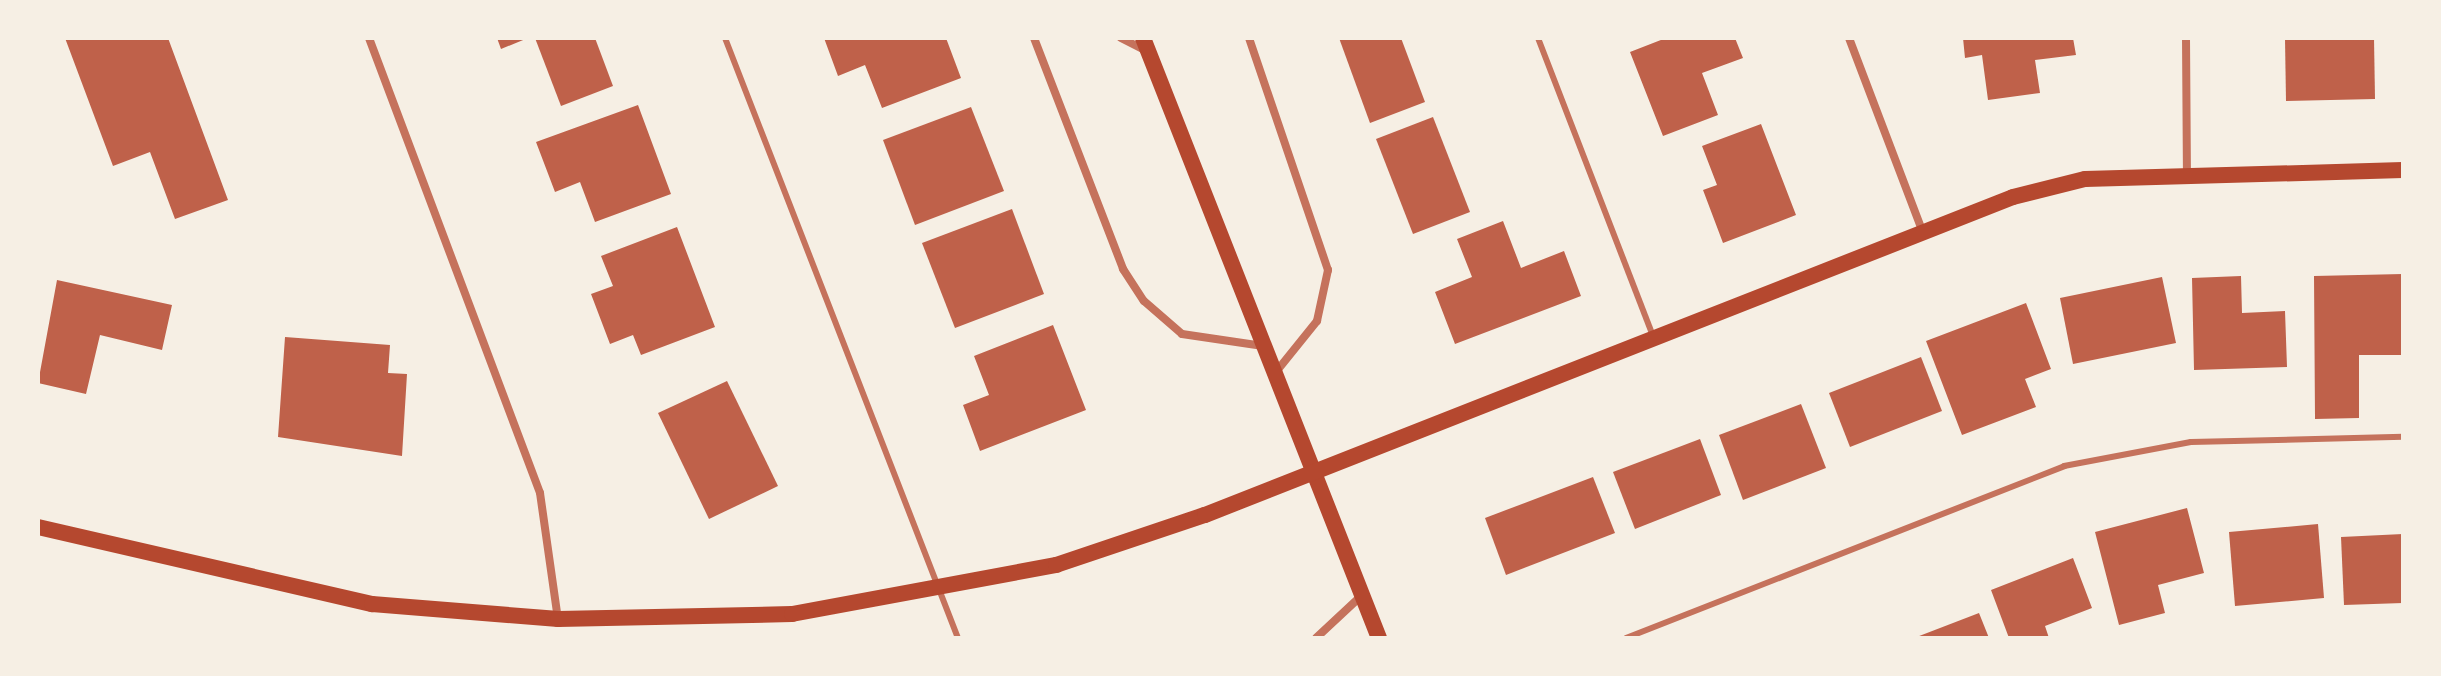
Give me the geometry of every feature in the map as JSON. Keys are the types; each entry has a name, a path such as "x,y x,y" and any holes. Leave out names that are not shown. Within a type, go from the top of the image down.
{"main road":[{"path":"1146,45 1379,638"},
{"path":"38,527 372,604 558,619 792,614 939,590 1056,565 1313,471 1922,230 2085,179 2403,170"}],"street":[{"path":"369,38 540,493 558,619"},
{"path":"1034,38 1123,269 1144,301 1182,334 1263,346"},
{"path":"1121,38 1146,45"},
{"path":"1249,38 1328,270 1317,321 1274,374"},
{"path":"2186,38 2187,175"},
{"path":"1853,40 1922,230"},
{"path":"1316,638 1362,595"}],"lane":[{"path":"725,38 958,638"},
{"path":"1538,38 1653,336"},
{"path":"1626,638 2064,466 2191,442 2403,437"}],"building":[{"path":"65,38 168,38 228,200 175,219 150,152 113,166"},
{"path":"497,38 528,38 501,49"},
{"path":"535,38 595,38 613,86 561,106"},
{"path":"824,38 946,38 961,78 882,108 865,65 838,76"},
{"path":"1339,38 1401,38 1425,102 1370,123"},
{"path":"1666,38 1735,38 1743,58 1702,73 1718,115 1663,136 1630,52"},
{"path":"1963,38 2073,38 2076,55 2035,60 2040,93 1988,100 1982,55 1965,58"},
{"path":"2374,38 2375,99 2286,101 2285,39"},
{"path":"638,105 671,194 595,222 580,182 555,192 536,142"},
{"path":"971,107 1004,191 915,225 883,140"},
{"path":"1433,117 1470,212 1413,234 1376,139"},
{"path":"1761,124 1796,215 1723,243 1703,190 1717,185 1702,146"},
{"path":"1012,209 1044,294 955,328 922,243"},
{"path":"1503,221 1521,268 1564,251 1581,296 1455,344 1435,292 1472,277 1457,239"},
{"path":"677,227 715,327 641,355 633,335 610,344 591,294 613,286 601,256"},
{"path":"2403,274 2403,355 2359,355 2359,418 2315,419 2314,276"},
{"path":"2241,276 2242,313 2285,311 2287,367 2194,370 2192,278"},
{"path":"2162,277 2176,343 2073,364 2060,298"},
{"path":"57,280 172,305 162,350 100,335 86,394 38,383"},
{"path":"2026,303 2051,369 2025,379 2036,407 1962,435 1926,341"},
{"path":"1053,325 1086,410 980,451 963,405 989,395 974,356"},
{"path":"285,337 390,345 388,373 407,374 402,456 278,437"},
{"path":"1921,357 1942,411 1850,447 1829,393"},
{"path":"727,381 778,486 709,519 658,413"},
{"path":"1801,404 1826,468 1743,500 1719,435"},
{"path":"1700,439 1721,495 1635,529 1613,472"},
{"path":"1593,477 1615,533 1506,575 1485,518"},
{"path":"2187,508 2204,573 2158,585 2165,613 2119,625 2095,532"},
{"path":"2318,524 2324,598 2235,606 2229,532"},
{"path":"2403,534 2403,603 2344,605 2341,537"},
{"path":"2073,558 2092,608 2045,626 2049,638 2009,638 1991,590"},
{"path":"1979,613 1989,638 1914,638"}]}
